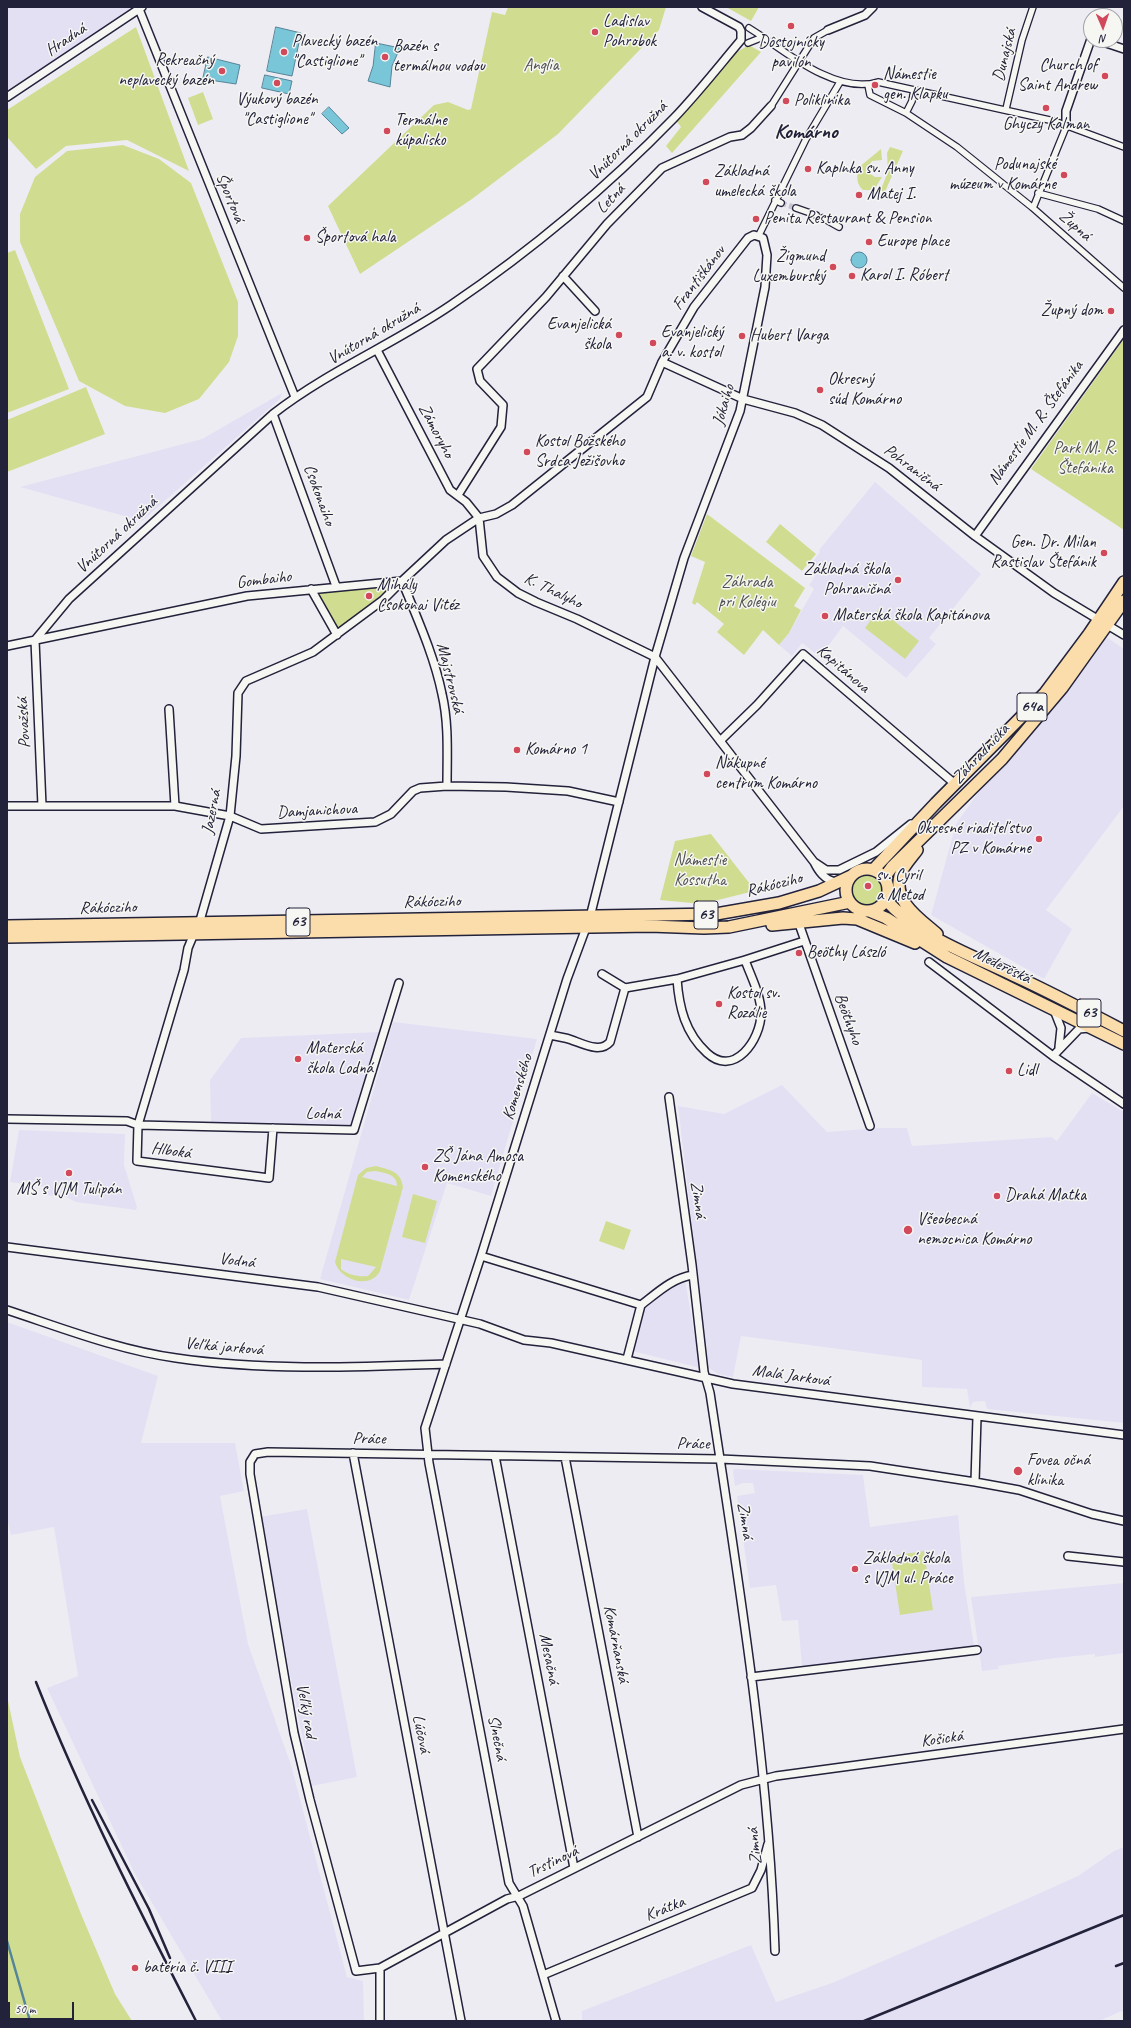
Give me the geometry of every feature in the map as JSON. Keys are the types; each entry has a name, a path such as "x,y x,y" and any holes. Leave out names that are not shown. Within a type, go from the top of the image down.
{"main road":[{"name":"64a","path":"1103,623 1124,582"},
{"name":"64a","path":"1103,623 1124,601"},
{"name":"Záhradnícka","path":"874,870 936,803 1045,693 1103,623"},
{"name":"Záhradnícka","path":"884,878 892,867 945,817 1002,759 1062,688 1103,623"},
{"path":"945,817 923,842 902,871 899,886 905,903 916,916 942,938 969,954"},
{"name":"63","path":"851,876 863,869 874,870"},
{"path":"869,911 879,907 885,899 888,888 884,878 874,870"},
{"path":"850,902 846,889 851,876"},
{"name":"Rákócziho","path":"7,926 196,928 588,922 716,914 778,903 819,891 835,882 851,876"},
{"name":"Mederčská","path":"885,899 894,909 918,928 948,946 969,954 1124,1031"},
{"name":"Rákócziho","path":"588,922 704,928 729,926 850,902"},
{"name":"63","path":"850,902 860,910 869,911"},
{"name":"Mederčská","path":"869,911 886,918 947,957 1124,1044"},
{"name":"63","path":"729,926 752,927 798,921 843,918 857,919 873,924 947,957"},
{"name":"Rákócziho","path":"7,937 196,928"}],"street":[{"name":"Vnútorná okružná","path":"35,640 69,599 273,414 295,397 451,305 547,235 595,195 674,117 741,40 741,31 734,22 702,7"},
{"path":"827,30 865,15 873,7"},
{"name":"Dunajská","path":"1006,109 1022,40 1033,7"},
{"name":"Hradná","path":"7,97 141,8"},
{"name":"Športová","path":"141,8 295,397"},
{"path":"749,28 798,61 840,82 868,85 878,82 1006,109 1054,121 1066,127 1124,147"},
{"name":"Letná","path":"458,495 501,427 503,404 480,381 477,369 546,296 607,224 662,168 730,137 742,135 752,128 771,106 798,61 814,38 827,30"},
{"path":"748,43 763,37"},
{"path":"1033,208 1066,127 1066,111 1088,48"},
{"path":"759,235 778,201 806,139 840,82"},
{"name":"Župná","path":"868,85 870,95 908,115 957,147 1033,208 1124,288"},
{"path":"908,115 914,90"},
{"path":"1038,193 1098,209 1124,221"},
{"path":"796,208 816,215"},
{"path":"823,218 838,227"},
{"name":"Františkánov","path":"479,518 496,514 512,505 647,397 662,362 694,306 748,238 754,235 759,235"},
{"name":"Jókaiho","path":"655,657 684,558 715,481 743,399 765,287 766,249 763,238 759,235"},
{"path":"563,276 595,311"},
{"name":"Námestie M. R. Štefánika","path":"976,536 1050,430 1124,330"},
{"name":"Zámoryho","path":"377,350 450,490 458,495 479,518"},
{"name":"Pohraničná","path":"662,362 743,399 794,413 822,425 889,468 976,536 1054,593 1124,635"},
{"name":"Csokonaiho","path":"273,414 336,586"},
{"path":"402,581 446,540 479,518"},
{"name":"K. Thalyho","path":"479,518 483,556 497,577 518,593 577,619 655,657"},
{"name":"Gombaiho","path":"35,640 247,596 336,586 402,581"},
{"name":"Jazerná","path":"138,1125 230,816 236,756 237,698 240,688 246,681 313,652 383,600 402,581"},
{"name":"Majstrovská","path":"402,581 424,636 442,694 447,731 447,786"},
{"path":"311,589 337,635"},
{"path":"7,646 35,640"},
{"name":"Považská","path":"35,640 42,806"},
{"name":"Kapitánova","path":"720,741 757,705 803,654 955,784"},
{"path":"655,657 814,862 822,875 835,882"},
{"path":"588,922 655,657"},
{"path":"169,709 175,806"},
{"name":"Damjanichova","path":"7,806 175,806 230,816 262,829 365,824 375,822 391,814 413,791 420,788 447,786 506,787 568,791 619,802"},
{"path":"814,862 826,870 834,871 871,856 936,803"},
{"name":"Beöthyho","path":"798,921 870,1126"},
{"name":"Komenského","path":"428,1455 425,1428 481,1256 569,972 588,922"},
{"path":"602,974 625,988 677,978 745,960 804,941"},
{"path":"677,978 679,1006 682,1016 694,1038 712,1057 719,1060 730,1060 745,1053 752,1046 759,1030 760,1003 745,960"},
{"name":"Mederčská","path":"929,962 1053,1056 1124,1104"},
{"name":"Lodná","path":"138,1125 354,1130 399,983"},
{"path":"550,1036 565,1038 597,1048 608,1045 625,988"},
{"path":"1054,1010 1061,1028 1059,1048"},
{"path":"1053,1056 1059,1048 1079,1029 1090,1028"},
{"name":"Zimná","path":"669,1097 706,1378 710,1393 720,1459 764,1778 775,1951"},
{"name":"Hlboká","path":"7,1118 127,1121 138,1125 138,1161 269,1178 273,1128"},
{"name":"Vodná","path":"7,1247 303,1284 460,1319"},
{"path":"481,1256 641,1306"},
{"path":"627,1360 641,1306 668,1284 684,1276 693,1275"},
{"name":"Veľká jarková","path":"7,1310 114,1345 175,1358 243,1366 446,1364"},
{"name":"Malá Jarková","path":"460,1319 480,1324 524,1340 551,1343 733,1384 1124,1435"},
{"path":"975,1482 977,1417"},
{"name":"Práce","path":"255,1454 268,1452 720,1459 870,1466 1019,1490 1092,1514 1124,1521"},
{"name":"Lúčová","path":"353,1453 461,2021"},
{"name":"Veľký rad","path":"255,1454 250,1462 250,1474 294,1733 310,1800 356,1971"},
{"name":"Slnečná","path":"428,1455 509,1883 519,1896 556,2021"},
{"name":"Mesačná","path":"495,1456 574,1868"},
{"name":"Komárňanská","path":"565,1457 638,1837"},
{"path":"1068,1556 1124,1562"},
{"path":"751,1677 977,1650"},
{"name":"Košická","path":"764,1778 1124,1729"},
{"name":"Trstinová","path":"356,1971 380,1968 507,1899 519,1896 741,1785 764,1778"},
{"name":"Krátka","path":"543,1975 752,1888 761,1870 769,1841"},
{"path":"380,1968 380,2021"}],"shaded area":[{"path":"7,7 142,7 7,97"},
{"path":"282,393 280,399 142,521 20,487 202,439"},
{"name":"Základná škola Pohraničná","path":"875,482 981,574 929,638 936,644 906,678 843,626 820,657 802,643 792,656 779,645 789,633 814,589 809,585 815,576 807,569 820,552 819,550"},
{"path":"1105,636 1124,649 1124,806 1046,910 1072,929 1044,979 931,915 956,824 1002,759"},
{"name":"ZŠ Jána Amosa Komenského","path":"393,1022 537,1039 491,1196 447,1183 409,1300 320,1279"},
{"name":"Materská škola Lodná","path":"379,1032 350,1125 211,1122 210,1080 241,1038"},
{"name":"Všeobecná nemocnica Komárno","path":"782,1085 827,1132 879,1128 907,1128 912,1146 1051,1137 1057,1141 1092,1093 1124,1112 1124,1423 987,1409 985,1401 973,1402 970,1408 967,1389 922,1387 922,1360 741,1336 733,1377 718,1374 709,1368 678,1106 724,1114"},
{"name":"MŠ s VJM Tulipán","path":"19,1130 125,1134 124,1165 137,1207 136,1210 76,1202 66,1197 44,1195 45,1187 10,1182"},
{"path":"685,1279 700,1368 632,1351 643,1305"},
{"path":"7,1322 158,1376 141,1443 235,1443 244,1491 220,1496 248,1644 291,1765 347,1977 363,1981 364,2021 222,2021 135,1874 47,1688 78,1676 54,1527 11,1535 7,1519"},
{"name":"Základná škola s VJM ul. Práce","path":"735,1469 863,1475 870,1527 958,1515 964,1582 974,1646 802,1667 798,1620 782,1621 776,1585 750,1588 737,1496 755,1493 753,1483 743,1483 735,1486 733,1471"},
{"path":"307,1509 357,1777 312,1786 259,1517"},
{"path":"1124,1583 1124,1653 1095,1657 1095,1654 1056,1658 998,1666 999,1669 982,1671 971,1597"},
{"path":"1124,1847 1124,2010 1099,2021 582,2021 582,2011 751,1945 776,2002 832,1983 1029,1898 1078,1876 1114,1851"}],"green space":[{"name":"Anglia","path":"508,7 666,7 659,30 558,134 472,199 360,274 328,206 434,105 448,102 468,110 471,109 492,12 505,15"},
{"path":"726,7 759,7 751,21"},
{"path":"136,27 189,171 127,140 66,146 36,169 7,137 7,110"},
{"path":"749,45 761,52 672,153 666,146 681,127 676,120 737,52"},
{"path":"203,92 213,119 198,125 188,98"},
{"path":"123,145 159,159 191,183 238,302 238,336 229,362 199,399 165,413 125,406 79,381 20,242 20,214 35,177 67,151"},
{"path":"890,147 903,151 884,194 881,189 888,172 887,153"},
{"path":"881,149 882,160 872,161 868,167 869,173 875,177 882,177 874,190 863,190 858,183 858,168"},
{"path":"15,250 69,389 7,413 7,253"},
{"name":"Park M. R. Štefánika","path":"1124,339 1124,530 1031,469"},
{"path":"86,387 105,434 7,472 7,420"},
{"name":"Záhrada pri Kolégiu","path":"707,514 805,588 794,606 801,610 789,633 779,645 763,630 744,655 717,632 724,624 697,602 695,605 692,603 705,562 691,556"},
{"path":"780,524 816,554 802,571 766,542"},
{"path":"395,584 338,629 318,592"},
{"path":"879,609 919,641 905,659 865,628"},
{"name":"Námestie Kossutha","path":"711,834 750,884 762,889 702,904 660,900 675,841"},
{"path":"864,873 870,873 874,874 881,880 884,890 883,897 877,904 870,907 864,907 860,906 853,900 850,893 850,887 851,883 857,876"},
{"path":"376,1166 394,1172 400,1178 403,1187 380,1271 375,1277 363,1281 349,1278 343,1274 335,1262 358,1175 366,1168","holes":["375,1171 386,1173 393,1177 397,1186 362,1177 367,1172","341,1259 376,1267 368,1276 354,1275 341,1269"]},
{"path":"413,1194 437,1201 425,1243 402,1237"},
{"path":"606,1221 631,1230 624,1250 599,1241"},
{"path":"924,1551 933,1610 900,1615 891,1556"},
{"path":"7,1696 20,1757 81,1914 115,1994 132,2021 7,2021"}],"water":[{"name":"Plavecký bazén \"Castiglione\"","path":"276,27 301,33 292,76 267,71"},
{"name":"Bazén s termálnou vodou","path":"376,43 400,48 392,66 390,87 368,81 373,66"},
{"name":"Rekreačný neplavecký bazén","path":"208,57 240,65 236,84 203,79"},
{"name":"Výukový bazén \"Castiglione\"","path":"265,75 292,81 289,94 262,88"},
{"path":"329,107 349,128 342,134 322,114"},
{"path":"856,252 862,252 867,257 865,266 862,268 856,268 851,263 851,257"}],"waterway":[{"path":"7,1941 30,2021"}],"tunnel":[{"path":"781,203 796,208"}],"railway":[{"path":"36,1682 72,1768 132,1896 196,2021"},
{"path":"92,1800 149,1909 170,1958"},
{"path":"864,2021 1124,1915"},
{"path":"1116,1966 1124,1963"}],"place":[{"name":"Dôstojnícky pavilón","path":"791,26"},
{"name":"Ladislav Pohrobok","path":"595,32"},
{"name":"Plavecký bazén \"Castiglione\"","path":"284,52"},
{"name":"Bazén s termálnou vodou","path":"385,57"},
{"name":"Rekreačný neplavecký bazén","path":"222,71"},
{"name":"Church of Saint Andrew","path":"1105,76"},
{"name":"Výukový bazén \"Castiglione\"","path":"277,83"},
{"name":"Námestie gen. Klapku","path":"875,85"},
{"name":"Poliklinika","path":"786,101"},
{"name":"Ghyczy Kalman","path":"1046,108"},
{"name":"Termálne kúpalisko","path":"387,131"},
{"name":"Kaplnka sv. Anny","path":"808,169"},
{"name":"Podunajské múzeum v Komárne","path":"1064,175"},
{"name":"Základná umelecká škola","path":"706,182"},
{"name":"Matej I.","path":"859,195"},
{"name":"Penita Restaurant & Pension","path":"756,219"},
{"name":"Športová hala","path":"307,238"},
{"name":"Europe place","path":"869,242"},
{"name":"Žigmund Luxemburský","path":"833,267"},
{"name":"Karol I. Róbert","path":"852,276"},
{"name":"Župný dom","path":"1111,311"},
{"name":"Evanjelická škola","path":"619,335"},
{"name":"Hubert Varga","path":"742,336"},
{"name":"Evanjelický a. v. kostol","path":"653,343"},
{"name":"Okresný súd Komárno","path":"820,390"},
{"name":"Kostol Božského Srdca Ježišovho","path":"527,452"},
{"name":"Gen. Dr. Milan Rastislav Štefánik","path":"1104,553"},
{"name":"Základná škola Pohraničná","path":"898,580"},
{"name":"Mihály Csokonai Vitéz","path":"369,596"},
{"name":"Materská škola Kapitánova","path":"825,616"},
{"name":"Komárno 1","path":"517,750"},
{"name":"Nákupné centrum Komárno","path":"707,774"},
{"name":"Okresné riaditeľstvo PZ v Komárne","path":"1039,839"},
{"name":"sv. Cyril a Metod","path":"868,886"},
{"name":"Beöthy László","path":"799,953"},
{"name":"Kostol sv. Rozálie","path":"719,1004"},
{"name":"Materská škola Lodná","path":"298,1059"},
{"name":"Lidl","path":"1009,1071"},
{"name":"ZŠ Jána Amosa Komenského","path":"425,1167"},
{"name":"MŠ s VJM Tulipán","path":"69,1173"},
{"name":"Drahá Matka","path":"997,1196"},
{"name":"Všeobecná nemocnica Komárno","path":"908,1230"},
{"name":"Fovea očná klinika","path":"1018,1471"},
{"name":"Základná škola s VJM ul. Práce","path":"855,1569"},
{"name":"batéria č. VIII","path":"135,1968"}],"district":[{"name":"Komárno","path":"806,132"}]}
